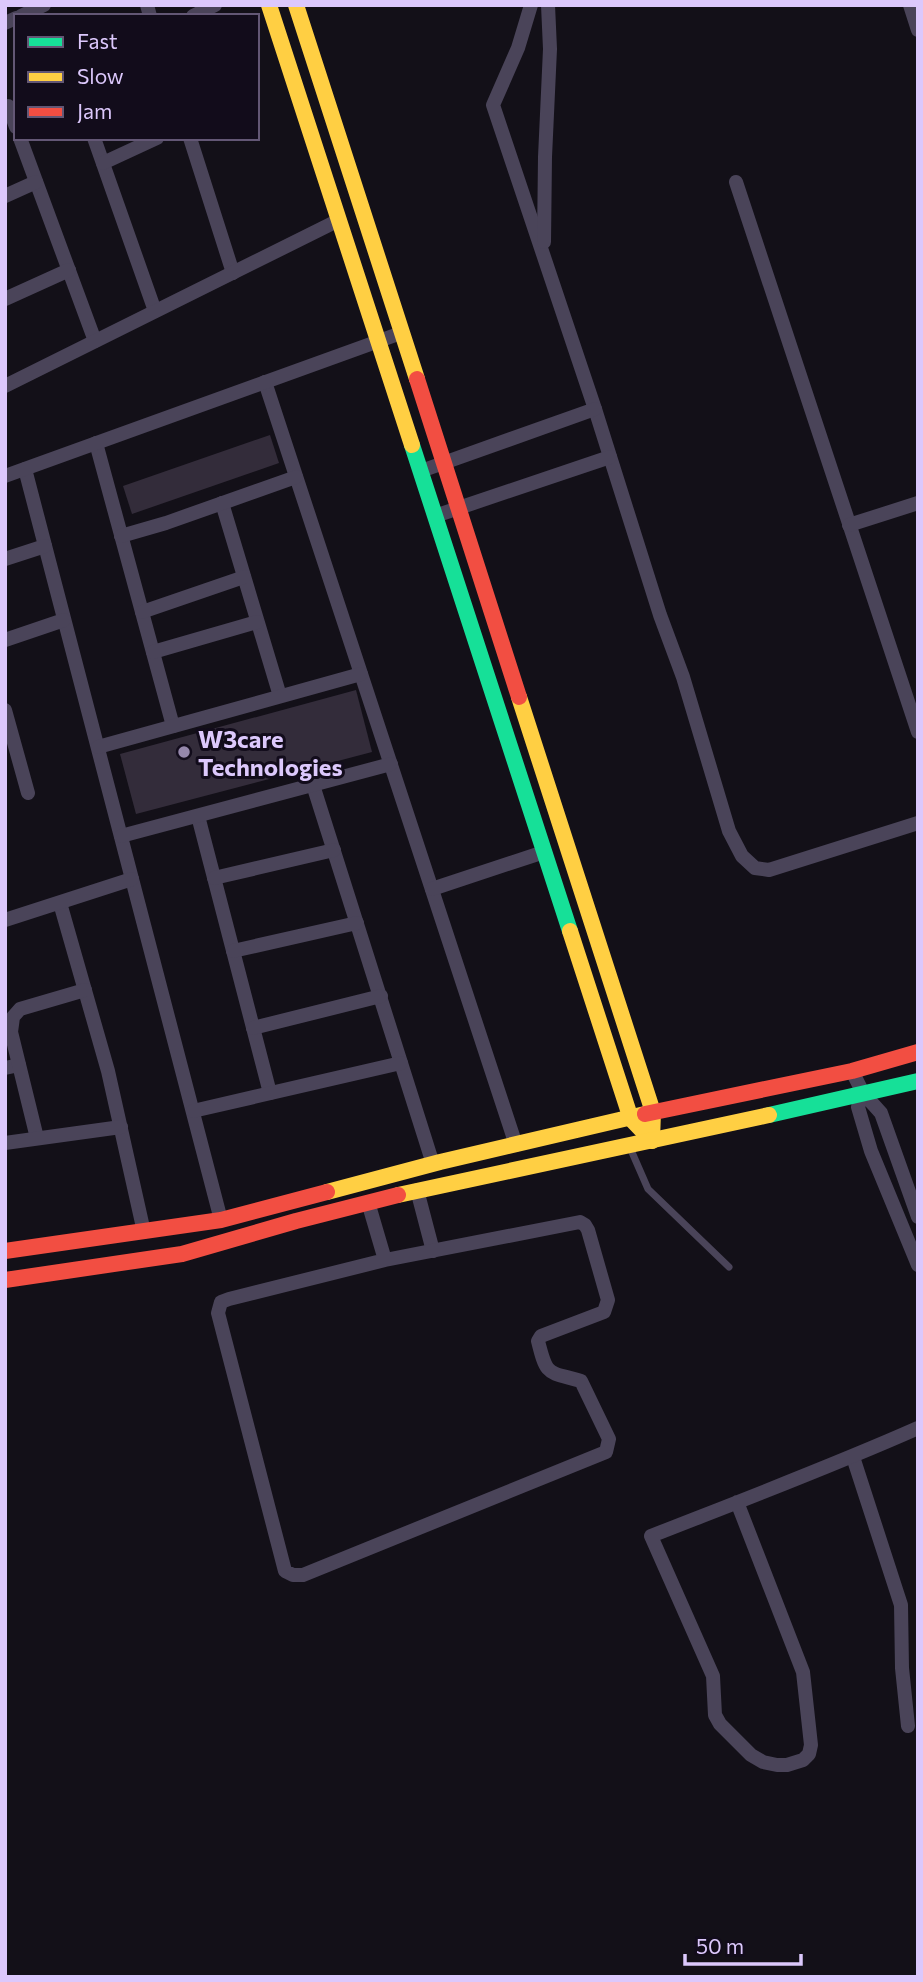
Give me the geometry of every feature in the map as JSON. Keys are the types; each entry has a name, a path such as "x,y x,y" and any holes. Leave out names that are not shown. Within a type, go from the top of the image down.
{"street":[{"path":"25,14 44,5"},
{"path":"197,14 215,5"},
{"path":"269,5 631,1119 652,1141"},
{"path":"296,5 653,1112 652,1141"},
{"path":"531,5 518,48 493,106 595,409 660,615 683,677 729,831 742,856 755,868 769,870 918,823"},
{"path":"544,255 550,49 548,5"},
{"path":"910,5 918,30"},
{"path":"21,140 95,341"},
{"path":"95,140 155,312"},
{"path":"103,163 153,140"},
{"path":"191,140 233,273"},
{"path":"5,196 36,181"},
{"path":"736,182 918,732"},
{"path":"5,386 339,220"},
{"path":"5,299 69,270"},
{"path":"5,476 401,333"},
{"path":"265,382 516,1145"},
{"path":"421,471 595,409"},
{"path":"96,443 173,726"},
{"path":"435,516 610,457"},
{"path":"25,469 221,1220"},
{"path":"121,536 296,477"},
{"path":"222,503 279,696"},
{"path":"849,525 918,503"},
{"path":"5,559 45,546"},
{"path":"142,612 244,577"},
{"path":"5,640 64,620"},
{"path":"153,652 257,622"},
{"path":"98,747 361,674"},
{"path":"5,710 28,793"},
{"path":"121,836 391,764"},
{"path":"313,785 433,1164"},
{"path":"198,816 270,1093"},
{"path":"214,878 334,850"},
{"path":"432,889 544,852"},
{"path":"5,920 132,879"},
{"path":"60,903 108,1071 144,1232"},
{"path":"233,951 357,923"},
{"path":"37,1138 12,1066 13,1017 20,1009 85,990"},
{"path":"253,1028 380,996"},
{"path":"5,1251 221,1220 433,1164 653,1112 852,1071 918,1052"},
{"path":"193,1111 401,1063"},
{"path":"852,1071 863,1093 881,1113 918,1217"},
{"path":"5,1280 182,1254 417,1190 918,1081"},
{"path":"863,1093 858,1107 871,1151 918,1265"},
{"path":"5,1143 121,1127"},
{"path":"417,1190 433,1251"},
{"path":"368,1202 385,1260"},
{"path":"580,1222 585,1225 589,1230 608,1300 607,1306 604,1312 541,1336 538,1341 545,1368 581,1381 608,1439 606,1452 328,1566 303,1575 293,1575 285,1571 278,1545 218,1313 221,1302 385,1260 433,1251 580,1222"},
{"path":"737,1502 803,1672 811,1745 803,1760 787,1765 763,1762 751,1755 720,1724 715,1715 713,1676 650,1535 853,1457 918,1428"},
{"path":"853,1457 901,1605 902,1668 908,1726"}],"lane":[{"path":"629,1146 648,1189 729,1267"}],"building":[{"path":"270,435 279,463 132,514 123,486"},
{"path":"356,690 372,752 136,814 120,754"}],"traffic: fast":[{"path":"412,445 570,931"},
{"path":"769,1115 918,1081"}],"traffic: slow":[{"path":"269,5 412,445"},
{"path":"296,5 417,379"},
{"path":"519,697 653,1112 652,1141"},
{"path":"570,931 631,1119 652,1141"},
{"path":"327,1192 440,1162 645,1114"},
{"path":"398,1195 769,1115"}],"traffic: jam":[{"path":"417,379 519,697"},
{"path":"645,1114 852,1071 918,1052"},
{"path":"5,1251 221,1220 327,1192"},
{"path":"5,1280 182,1254 398,1195"}],"place":[{"name":"W3care Technologies","path":"184,752"}]}
